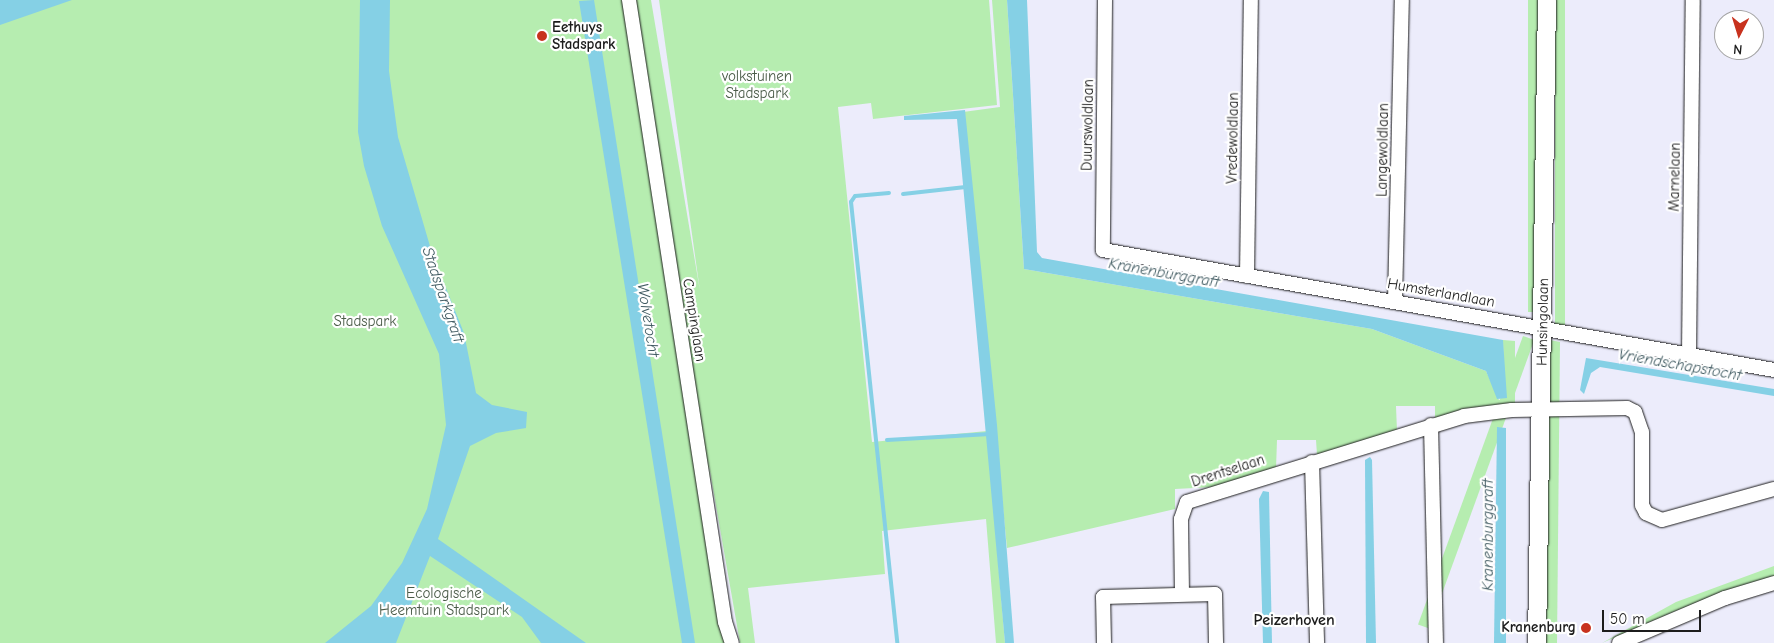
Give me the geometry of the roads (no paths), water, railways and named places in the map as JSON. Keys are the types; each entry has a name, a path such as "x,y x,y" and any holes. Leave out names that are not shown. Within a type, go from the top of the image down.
{"street":[{"name":"Campinglaan","path":"629,0 725,622 732,643"},
{"name":"Duurswoldlaan","path":"1103,250 1105,0"},
{"name":"Vredewoldlaan","path":"1247,276 1251,0"},
{"name":"Langewoldlaan","path":"1396,301 1402,0"},
{"name":"Hunsingolaan","path":"1537,643 1547,0"},
{"name":"Marnelaan","path":"1689,355 1694,0"},
{"name":"Humsterlandlaan","path":"1103,250 1774,370"},
{"name":"Drentselaan","path":"1182,594 1182,507 1195,498 1431,426 1493,412 1626,408 1635,412 1642,432 1642,505 1657,519 1670,519 1774,489"},
{"path":"1431,426 1436,643"},
{"path":"1312,462 1317,643"},
{"path":"1619,643 1725,598 1774,583"},
{"path":"1104,643 1103,596 1182,594 1215,594 1216,643"}],"water":[{"path":"0,0 72,0 0,25"},
{"name":"Stadsparkgraft","path":"360,0 390,0 389,71 398,137 432,253 464,333 476,393 492,405 527,412 526,428 496,433 470,446 438,539 586,643 541,643 522,617 430,556 396,643 325,643 371,606 402,563 427,509 446,425 439,354 382,226 364,166 358,132"},
{"path":"594,0 695,643 682,643 579,1"},
{"path":"1007,0 1027,0 1037,252 1042,258 1503,340 1507,398 1497,399 1486,371 1372,329 1024,269"},
{"path":"965,110 997,425 1014,643 1005,643 957,119 904,120 904,116"},
{"path":"1586,358 1774,389 1774,396 1600,367 1591,373 1584,394 1580,390"},
{"path":"1497,427 1506,428 1506,643 1494,643"},
{"path":"1370,457 1372,460 1376,643 1366,643 1365,460"},
{"path":"1263,491 1269,492 1272,643 1263,643 1259,499"}],"waterway":[{"path":"903,194 966,187"},
{"path":"889,193 855,196 851,202 897,643"},
{"path":"887,440 990,434"}],"place":[{"name":"Eethuys Stadspark","path":"542,36"},
{"name":"Kranenburg","path":"1586,628"}],"district":[{"name":"Peizerhoven","path":"1294,620"}],"park label":[{"name":"volkstuinen Stadspark","path":"757,84"},
{"name":"Stadspark","path":"365,322"},
{"name":"Ecologische Heemtuin Stadspark","path":"444,602"}],"water label":[{"name":"Kranenburggraft","path":"1164,273"},
{"name":"Wolvetocht","path":"648,320"},
{"name":"Vriendschapstocht","path":"1680,365"},
{"name":"Kranenburggraft","path":"1488,535"}]}
